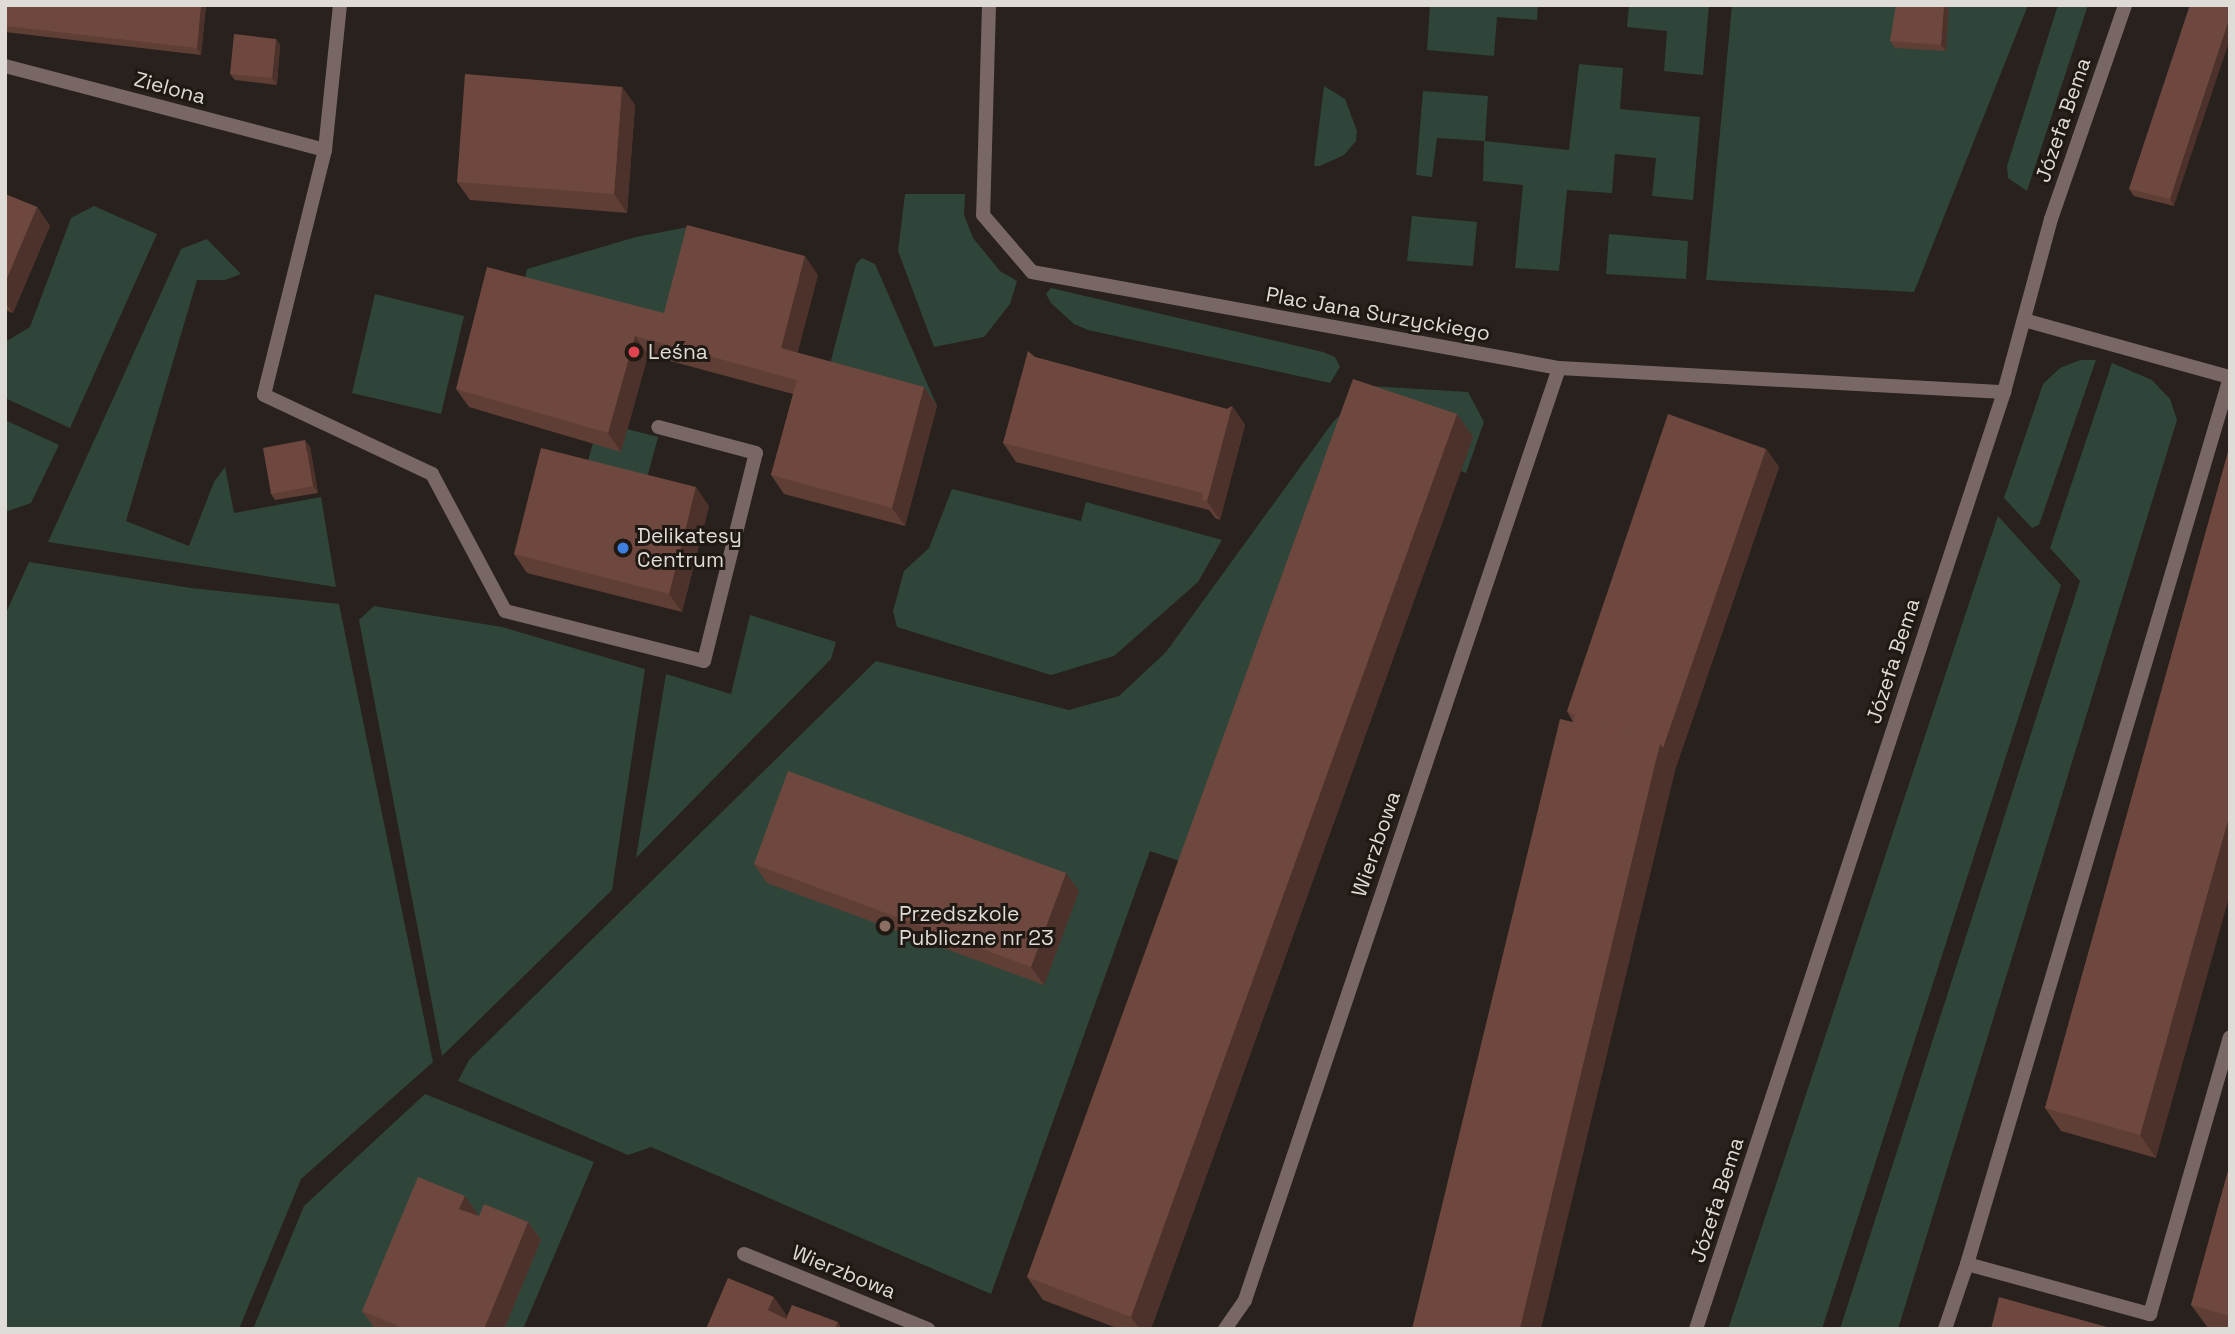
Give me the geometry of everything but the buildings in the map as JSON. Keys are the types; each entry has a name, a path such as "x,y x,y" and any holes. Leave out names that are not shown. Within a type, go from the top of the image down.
{"street":[{"path":"341,5 325,150 264,394 432,474 505,611 704,661 756,453 658,427"},
{"name":"Plac Jana Surzyckiego","path":"989,5 983,215 1032,272 1559,368 2004,392"},
{"name":"Józefa Bema","path":"1696,1329 2004,392 2051,219 2125,5"},
{"name":"Zielona","path":"5,66 325,150"},
{"path":"1945,1329 1967,1264 2230,377 2024,320"},
{"name":"Wierzbowa","path":"1225,1329 1245,1300 1559,368"},
{"path":"1967,1264 2150,1314 2230,1037"},
{"name":"Wierzbowa","path":"744,1254 928,1329"}],"green space":[{"path":"1430,5 1538,5 1537,20 1497,17 1494,56 1427,50"},
{"path":"1629,5 1709,5 1703,75 1664,71 1667,31 1627,27"},
{"path":"1732,5 2028,5 1914,292 1706,280"},
{"path":"2058,5 2088,5 2027,191 2008,178 2007,166"},
{"path":"1579,64 1623,68 1620,109 1700,117 1693,200 1652,196 1656,158 1615,154 1612,193 1567,190 1559,271 1515,268 1523,185 1483,181 1484,141 1437,138 1432,177 1416,175 1423,91 1488,96 1485,141 1569,150"},
{"path":"1324,86 1345,99 1357,131 1356,141 1344,155 1314,166"},
{"path":"905,194 965,194 964,215 973,238 1000,271 1017,281 1010,304 984,337 934,347 898,251"},
{"path":"94,206 157,234 70,428 5,398 5,342 30,327 71,218"},
{"path":"1412,216 1477,222 1473,266 1407,261"},
{"path":"688,227 677,332 522,291 527,269 636,237"},
{"path":"1609,234 1688,241 1686,279 1606,274"},
{"path":"207,239 241,274 225,280 197,280 126,521 189,546 214,482 225,467 234,513 321,497 336,587 48,542 181,249"},
{"path":"862,258 875,264 937,406 827,376 856,264"},
{"path":"1051,288 1323,352 1335,357 1340,367 1330,383 1088,330 1074,324 1051,303 1046,294"},
{"path":"375,294 464,316 441,414 352,393"},
{"path":"2080,360 2096,360 2039,525 2032,528 2004,498 2043,384 2060,368"},
{"path":"2112,363 2152,380 2170,399 2177,420 1898,1329 1840,1329 2080,581 2050,548"},
{"name":"Przedszkole Publiczne nr 23","path":"1370,386 1468,392 1484,422 1466,473 1461,471 1473,437 1200,868 1150,851 991,1294 651,1147 628,1155 458,1081 469,1060 876,661 1069,710 1119,696 1166,652 1333,422"},
{"path":"5,420 59,445 31,503 5,512"},
{"path":"627,429 658,437 644,489 584,474 593,443"},
{"path":"952,489 1081,521 1086,502 1222,540 1198,582 1114,656 1051,675 897,627 893,611 904,571 929,548"},
{"path":"1998,516 2061,585 1822,1329 1728,1329"},
{"path":"29,562 191,588 339,604 433,1062 301,1179 239,1329 5,1329 5,615"},
{"path":"374,606 502,627 645,669 612,890 442,1056 359,620"},
{"path":"750,615 836,642 831,659 636,858 666,674 731,694"},
{"path":"425,1094 594,1162 523,1329 253,1329 304,1206"}],"place":[{"name":"Leśna","path":"634,352"},
{"name":"Delikatesy Centrum","path":"623,548"},
{"name":"Przedszkole Publiczne nr 23","path":"885,926"}]}
